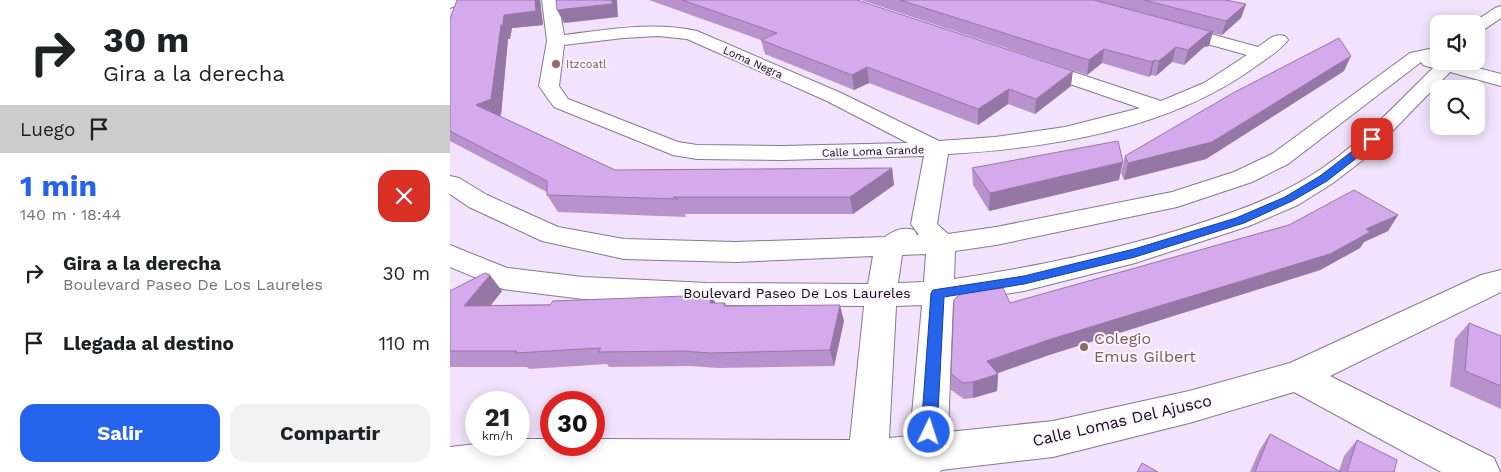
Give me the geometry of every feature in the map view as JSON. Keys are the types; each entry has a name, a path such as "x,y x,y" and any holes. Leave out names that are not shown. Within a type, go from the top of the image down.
{"street":[{"path":"450,3 453,0"},
{"name":"Calle Loma Grande","path":"550,0 556,41 549,86 561,103 673,148 697,152 858,154 997,144 1058,136 1161,108 1202,91 1262,54 1279,40"},
{"path":"1485,22 1497,14"},
{"path":"1160,26 1262,54"},
{"name":"Loma Negra","path":"556,41 636,32 671,31 691,35 834,97 937,149"},
{"path":"1020,60 1161,108"},
{"path":"450,183 478,202 552,235 624,249 736,252 889,247 933,234 996,236 1177,199 1243,177 1280,159 1305,138 1430,61"},
{"name":"Boulevard Paseo De Los Laureles","path":"450,255 503,278 583,288 707,294 881,296 938,293 1024,280 1135,253 1240,220 1288,199 1324,178 1360,151 1430,66"},
{"path":"1473,70 1501,80"},
{"path":"924,462 938,293 933,234 937,149"},
{"path":"873,466 881,296 889,247"},
{"name":"Calle Lomas Del Ajusco","path":"450,466 518,458 873,466 924,462 1053,439 1189,407 1297,376 1492,283 1501,281"},
{"path":"1297,376 1480,472"}],"building":[{"path":"457,0 535,0 536,11 504,15 491,99 476,105 615,170 892,168 850,197 673,197 678,199 547,195 547,181 450,131 450,19"},
{"path":"556,0 612,0 612,4 557,10"},
{"path":"682,0 857,0 1073,71 1036,99 1009,89 978,109 867,67 852,75 761,40 777,33"},
{"path":"900,0 1094,0 1213,32 1208,33 1188,50 1176,47 1159,61 1154,60 1152,62 1104,49 1089,60"},
{"path":"1144,0 1226,0 1246,4 1226,21"},
{"path":"1339,38 1351,56 1212,142 1128,163 1125,156 1233,93"},
{"path":"1118,141 1123,162 990,193 972,168"},
{"path":"1354,190 1398,215 1366,229 1370,232 1330,254 1051,339 987,361 998,374 973,382 963,383 951,374 954,300 969,285 972,284 975,291 1003,288 1010,303 1289,225"},
{"path":"485,273 490,275 464,306 550,305 553,301 712,295 710,303 725,303 724,306 840,305 830,350 710,353 683,351 598,352 601,348 515,353 517,351 450,351 450,291"},
{"path":"1469,323 1501,336 1501,386 1465,371"},
{"path":"1270,434 1341,472 1255,472"},
{"path":"1357,440 1397,460 1394,472 1347,472"},
{"path":"1142,463 1158,472 1137,472"}],"place":[{"name":"Itzcoatl","path":"556,64"},
{"name":"Colegio Emus Gilbert","path":"1084,347"}],"route":[{"path":"929,432 938,293 1024,280 1135,253 1240,220 1288,199 1324,178 1360,151 1372,139"}]}
